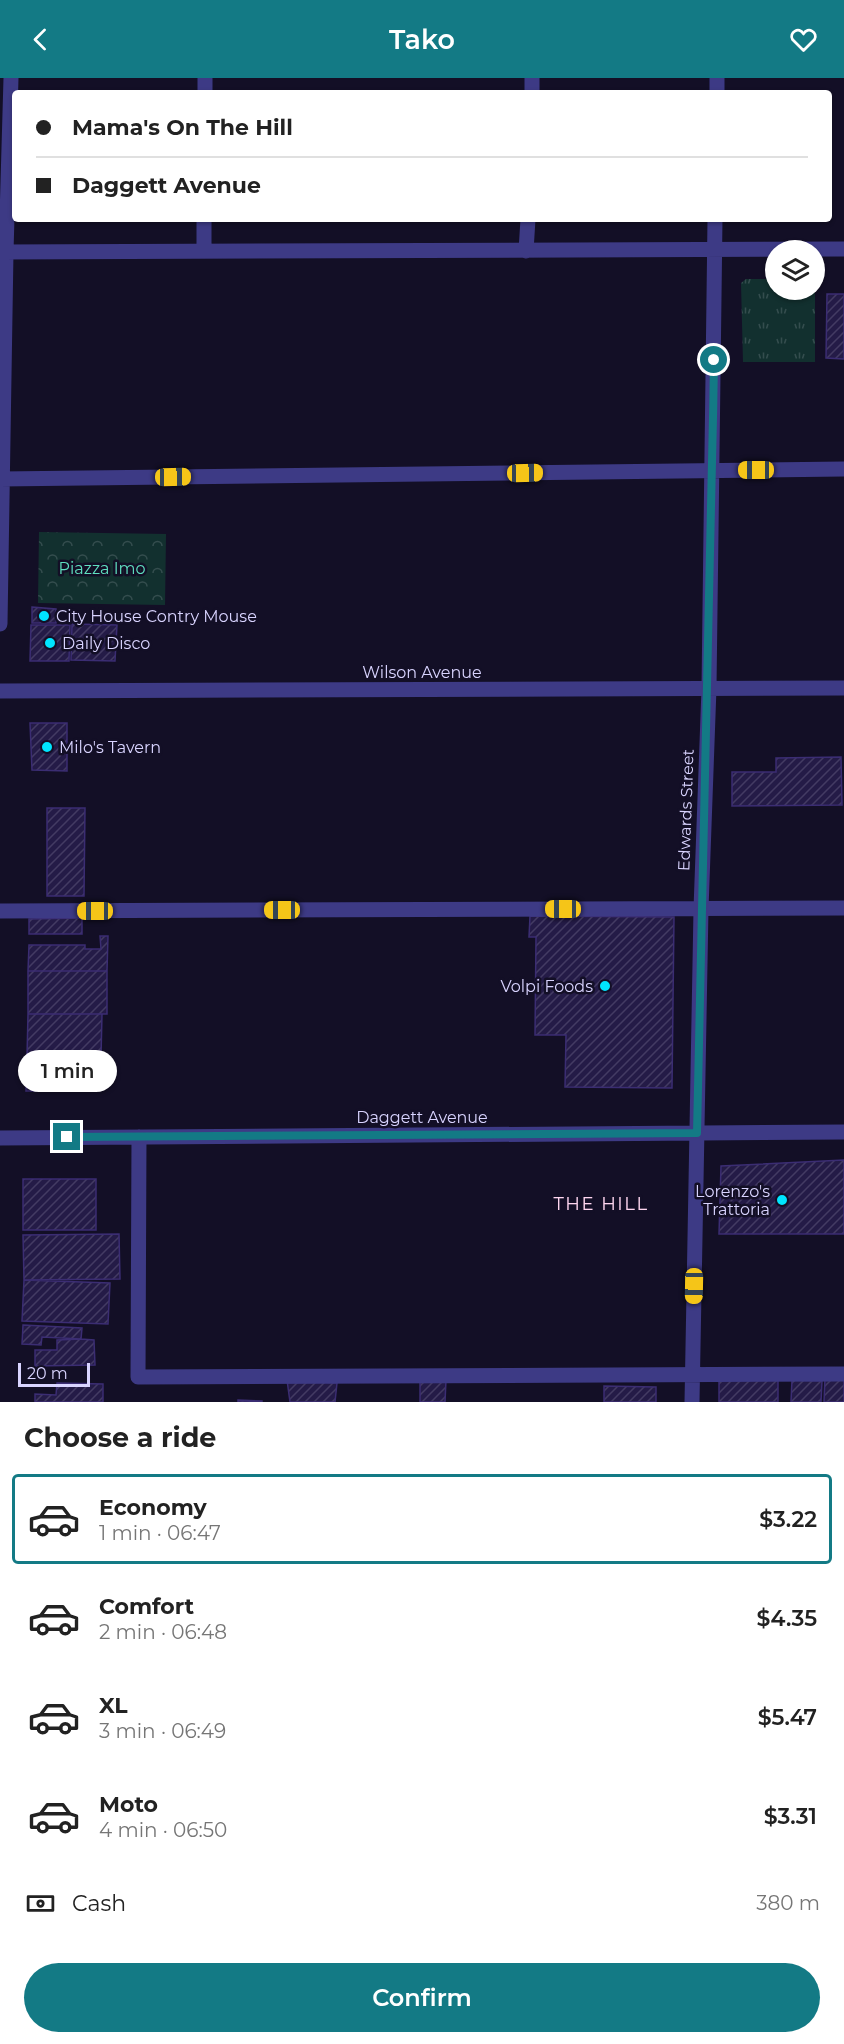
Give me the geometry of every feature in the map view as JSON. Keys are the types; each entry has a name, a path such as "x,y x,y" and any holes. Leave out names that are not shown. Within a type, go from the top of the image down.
{"street":[{"path":"0,624 3,252 11,78"},
{"path":"204,222 204,251"},
{"path":"526,251 528,222"},
{"name":"Edwards Street","path":"692,1402 701,909 709,688 715,222"},
{"path":"3,252 844,249"},
{"path":"1,479 844,470"},
{"name":"Wilson Avenue","path":"0,691 844,688"},
{"path":"0,911 844,908"},
{"name":"Daggett Avenue","path":"0,1138 844,1132"},
{"path":"139,1137 138,1377 844,1374"}],"green space":[{"path":"746,279 765,279 765,300 815,300 815,362 743,362 741,283"},
{"name":"Piazza Imo","path":"39,532 166,534 165,605 38,603"}],"building":[{"path":"827,294 844,294 844,359 826,358"},
{"name":"City House Contry Mouse","path":"32,607 56,609 56,623 32,623"},
{"path":"72,624 117,625 115,661 71,660"},
{"name":"Daily Disco","path":"31,625 70,625 69,661 30,661"},
{"path":"30,723 67,723 67,771 32,770"},
{"path":"841,757 842,805 732,806 732,772 776,772 776,758"},
{"path":"47,808 85,808 84,896 47,896"},
{"name":"Volpi Foods","path":"530,916 674,917 672,1088 565,1087 566,1035 535,1035 536,937 529,937"},
{"path":"82,918 82,934 29,934 29,919"},
{"path":"100,936 108,936 107,971 28,971 29,945 85,945 85,949 101,949"},
{"path":"28,971 107,971 107,1014 28,1014"},
{"path":"28,1014 102,1014 101,1057 27,1057"},
{"path":"27,1057 92,1057 92,1091 26,1091"},
{"name":"Lorenzo's Trattoria","path":"844,1160 844,1234 719,1234 721,1166"},
{"path":"23,1179 96,1179 96,1230 23,1230"},
{"path":"119,1234 120,1279 24,1280 23,1235"},
{"path":"24,1280 110,1283 108,1324 22,1321"},
{"path":"23,1325 82,1328 81,1339 42,1337 41,1345 22,1344"},
{"path":"57,1340 94,1340 95,1365 35,1366 35,1350 57,1350"},
{"path":"719,1376 778,1377 778,1402 719,1402"},
{"path":"825,1378 844,1378 844,1402 824,1402"},
{"path":"420,1379 446,1380 445,1402 420,1402"},
{"path":"287,1380 337,1383 335,1402 290,1402"},
{"path":"792,1380 822,1381 821,1402 791,1402"},
{"path":"57,1383 103,1384 103,1402 35,1402 35,1394 56,1395"},
{"path":"604,1386 656,1387 656,1402 604,1402"},
{"path":"238,1400 262,1401 262,1402 238,1402"}],"place":[{"name":"City House Contry Mouse","path":"44,616"},
{"name":"Daily Disco","path":"50,643"},
{"name":"Milo's Tavern","path":"47,747"},
{"name":"Volpi Foods","path":"605,986"},
{"name":"Lorenzo's Trattoria","path":"782,1200"}],"district":[{"name":"THE HILL","path":"601,1204"}],"route":[{"path":"67,1137 697,1133 701,909 709,688 714,360"}]}
